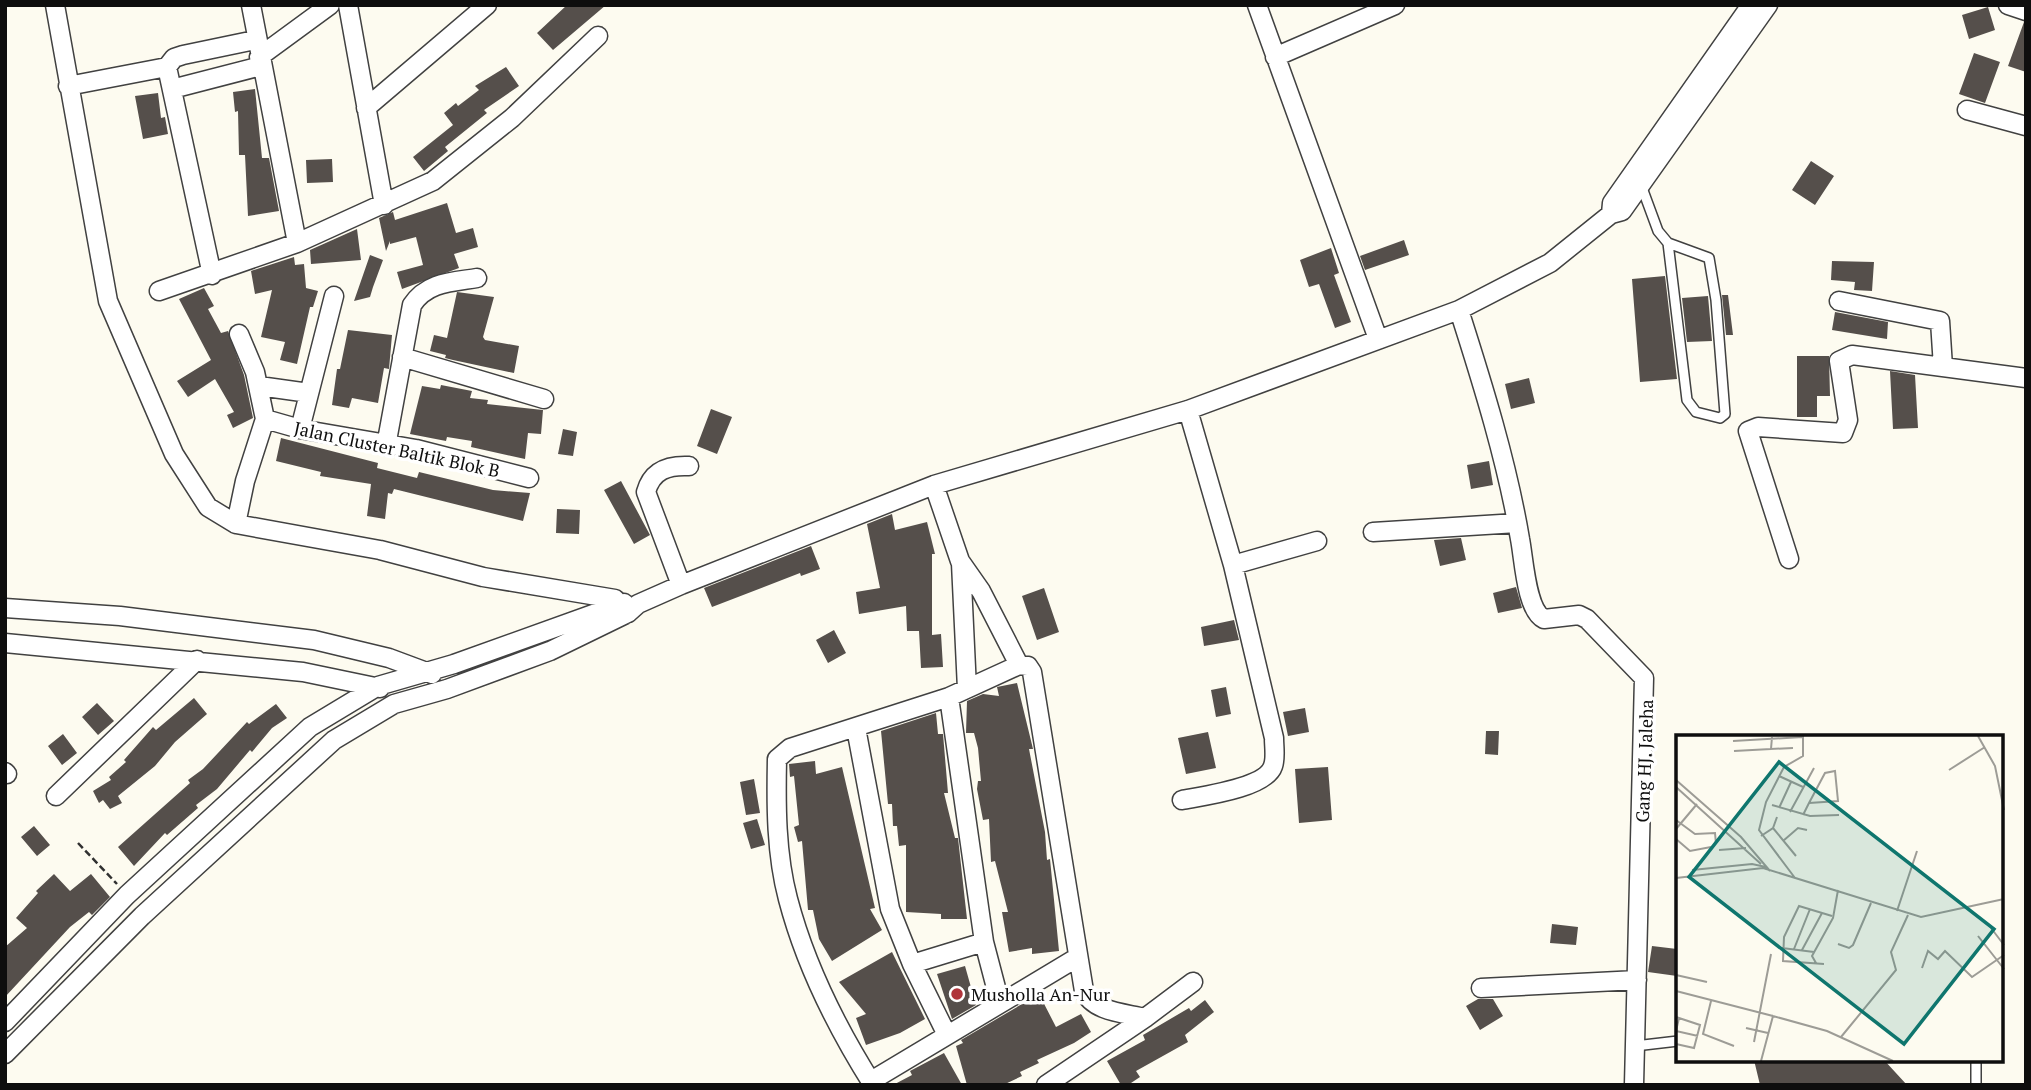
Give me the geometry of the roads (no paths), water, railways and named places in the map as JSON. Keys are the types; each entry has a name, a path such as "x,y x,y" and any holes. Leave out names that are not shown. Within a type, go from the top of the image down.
{"street":[{"path":"55,5 108,301 150,400 188,478 208,508 236,524 380,550 483,577 569,590 629,607"},
{"path":"251,5 258,54 297,243"},
{"path":"172,89 258,54 330,5"},
{"path":"348,5 384,205"},
{"path":"366,108 487,5"},
{"path":"1257,5 1378,339"},
{"path":"1275,57 1395,5"},
{"path":"1636,181 1751,5"},
{"path":"5,1022 127,895 310,727 378,686 430,672 629,607 934,485 1188,410 1459,310 1550,263 1611,214 1612,202 1636,181 1768,5"},
{"path":"2008,5 2026,10"},
{"path":"159,291 212,275 297,243 433,181 478,148 598,36"},
{"path":"68,86 167,67 174,58 183,55 258,54"},
{"path":"167,67 212,275"},
{"path":"1967,110 2026,126"},
{"path":"386,446 412,305 417,297 438,284 477,278"},
{"path":"300,429 334,296"},
{"path":"1839,301 1940,321 1943,367"},
{"name":"Gang HJ. Jaleha","path":"1459,310 1482,382 1517,523 1532,606 1544,620 1579,615 1587,619 1644,678 1634,1085"},
{"path":"236,524 265,419 258,386 239,334"},
{"path":"1789,559 1748,431 1758,427 1843,433 1848,421 1839,361 1844,357 1852,355 2026,378"},
{"path":"402,357 544,399"},
{"path":"258,386 309,393"},
{"path":"1182,800 1256,782 1273,767 1275,738 1233,565 1188,410"},
{"name":"Jalan Cluster Baltik Blok B","path":"265,419 300,429 386,446 416,449 529,478"},
{"path":"681,585 646,492 648,482 667,466 689,466"},
{"path":"934,485 960,561 981,592 1019,665"},
{"path":"1373,532 1517,523"},
{"path":"1233,565 1317,541"},
{"path":"960,561 967,689"},
{"path":"5,1054 142,916 334,740 394,704 447,689 550,652 629,607"},
{"path":"5,608 120,616 314,640 362,650 430,672 447,689"},
{"path":"5,643 318,674 378,686 394,704"},
{"path":"56,796 197,660"},
{"path":"1078,957 872,1083 832,1012 797,929 787,897 776,808 777,759 782,753 949,697 1019,665 1028,666 1051,778 1078,957 1088,1000 1096,1006 1146,1018"},
{"path":"949,697 984,942 999,1003"},
{"path":"856,728 890,909 912,964 947,1035"},
{"path":"127,895 142,916"},
{"path":"912,964 984,942"},
{"path":"1481,988 1637,980"},
{"path":"1046,1085 1146,1018 1193,982"}],"lane":[{"path":"1636,181 1658,231 1668,243 1709,258 1716,300 1725,414 1720,418 1696,412 1687,400 1668,243"},
{"path":"1635,1046 1676,1041"},
{"path":"1976,1062 1976,1085"}],"place":[{"name":"Musholla An-Nur","path":"957,994"}]}
